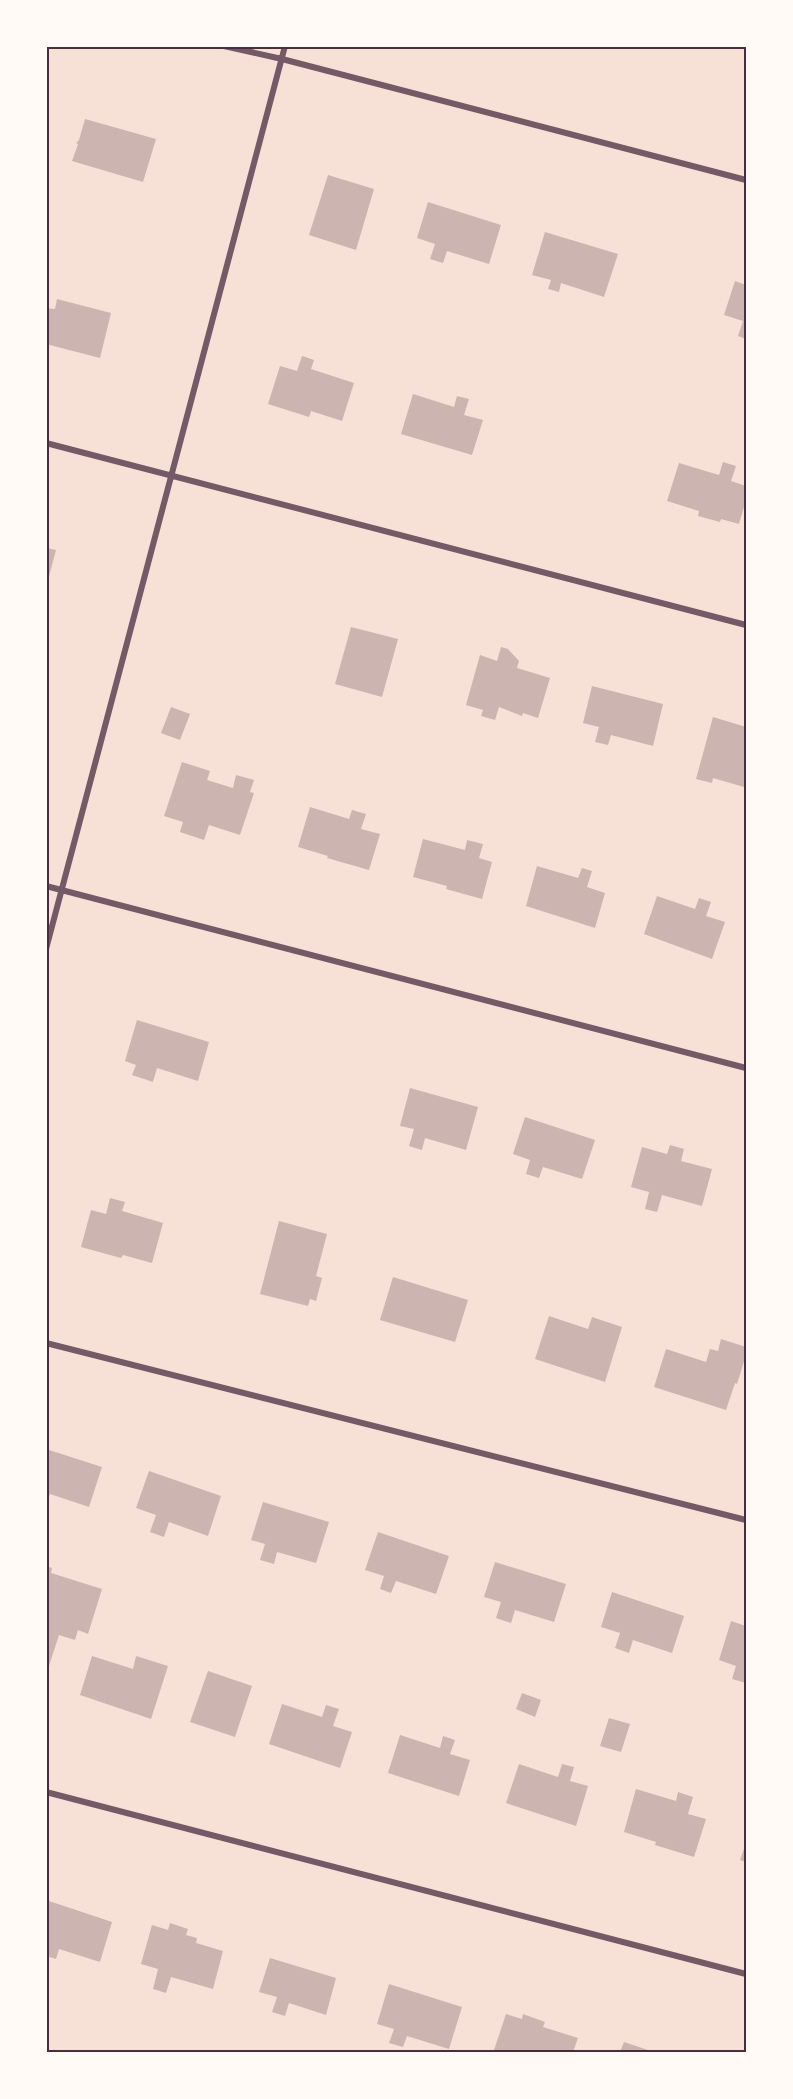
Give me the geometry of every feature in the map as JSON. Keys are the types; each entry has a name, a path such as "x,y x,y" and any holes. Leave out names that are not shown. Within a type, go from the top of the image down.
{"street":[{"path":"224,46 282,59 747,180"},
{"path":"46,949 285,46"},
{"path":"46,443 747,625"},
{"path":"46,886 747,1068"},
{"path":"46,1343 747,1520"},
{"path":"46,1792 747,1974"}],"building":[{"path":"85,119 156,139 143,182 72,161"},
{"path":"328,175 374,189 356,250 309,235"},
{"path":"428,202 501,225 489,264 447,251 443,263 430,259 435,244 417,238"},
{"path":"545,232 618,254 604,297 561,283 559,292 548,289 551,280 532,275"},
{"path":"735,281 746,285 746,339 738,336 743,321 724,315"},
{"path":"57,299 111,313 100,358 46,344 46,308 55,309"},
{"path":"302,356 314,360 311,369 354,383 342,421 311,411 309,417 268,404 280,366 297,371"},
{"path":"413,394 454,407 457,396 469,399 464,415 483,420 472,455 401,434"},
{"path":"723,462 736,466 731,481 746,486 746,500 739,524 698,516 699,511 667,501 679,463 719,475"},
{"path":"46,548 56,550 47,584 46,584"},
{"path":"351,627 398,639 382,697 335,684"},
{"path":"501,647 508,649 519,661 517,668 550,678 538,718 523,713 522,716 499,707 495,720 481,716 483,710 466,705 480,655 497,661"},
{"path":"592,686 663,704 653,746 611,735 608,745 595,742 599,727 583,723"},
{"path":"171,707 190,714 180,740 161,733"},
{"path":"713,717 746,727 744,787 713,778 712,783 696,779"},
{"path":"182,762 210,771 207,780 233,788 236,775 254,780 250,792 254,793 240,835 209,825 204,840 180,832 183,822 164,816"},
{"path":"310,807 349,819 352,810 366,814 361,829 380,834 369,870 298,847"},
{"path":"423,839 465,850 467,840 483,844 479,858 492,862 482,899 413,877"},
{"path":"537,866 578,878 582,868 592,871 587,887 605,893 595,928 526,906"},
{"path":"657,896 695,909 699,898 711,902 706,916 725,922 712,959 644,934"},
{"path":"137,1020 209,1042 198,1081 157,1068 153,1082 132,1075 136,1065 125,1061"},
{"path":"410,1088 478,1107 466,1150 425,1138 422,1150 409,1146 414,1129 400,1126"},
{"path":"525,1117 595,1140 582,1179 543,1167 539,1178 526,1174 530,1160 513,1154"},
{"path":"670,1145 684,1149 681,1161 712,1169 702,1206 662,1195 657,1212 645,1209 649,1192 631,1187 642,1147 667,1154"},
{"path":"110,1198 125,1202 122,1211 163,1223 152,1263 123,1255 121,1258 81,1247 91,1210 106,1214"},
{"path":"279,1221 327,1234 316,1276 322,1278 316,1301 310,1299 308,1306 260,1294"},
{"path":"393,1277 468,1300 455,1342 380,1320"},
{"path":"549,1316 588,1329 592,1317 622,1327 605,1382 535,1359"},
{"path":"721,1339 746,1347 746,1355 737,1384 735,1383 726,1410 654,1387 666,1349 706,1362 710,1349 718,1351"},
{"path":"46,1449 102,1467 89,1507 50,1494 46,1504"},
{"path":"149,1471 221,1496 208,1536 169,1522 164,1537 150,1532 156,1515 136,1508"},
{"path":"263,1502 329,1522 316,1563 277,1552 274,1564 260,1560 265,1544 251,1540"},
{"path":"378,1532 449,1556 436,1594 396,1581 391,1593 380,1589 384,1576 365,1570"},
{"path":"495,1562 566,1584 554,1622 515,1610 511,1623 496,1618 501,1602 484,1597"},
{"path":"46,1566 52,1568 51,1573 102,1589 88,1634 78,1630 75,1640 59,1635 47,1672"},
{"path":"612,1592 684,1616 672,1653 633,1640 629,1653 615,1648 620,1633 601,1627"},
{"path":"731,1621 746,1626 746,1683 732,1679 736,1666 719,1660"},
{"path":"92,1656 133,1669 136,1656 168,1666 151,1719 80,1695"},
{"path":"208,1671 252,1686 235,1737 190,1722"},
{"path":"522,1693 541,1700 535,1717 516,1709"},
{"path":"282,1704 322,1717 326,1705 339,1709 333,1726 352,1732 340,1768 269,1744"},
{"path":"609,1718 630,1724 621,1752 600,1746"},
{"path":"400,1735 440,1748 443,1736 455,1740 450,1754 470,1760 459,1796 388,1773"},
{"path":"519,1764 558,1777 562,1764 574,1767 570,1781 588,1786 576,1826 506,1803"},
{"path":"636,1789 676,1801 678,1792 693,1797 688,1814 706,1819 694,1857 655,1845 656,1842 624,1832"},
{"path":"746,1843 746,1862 740,1860"},
{"path":"46,1900 112,1922 100,1962 59,1949 56,1959 46,1956"},
{"path":"170,1923 188,1929 186,1935 197,1938 196,1943 223,1951 213,1989 171,1977 166,1993 153,1989 158,1969 141,1964 152,1925 168,1930"},
{"path":"270,1958 336,1978 326,2015 289,2003 285,2016 272,2012 277,1997 259,1992"},
{"path":"389,1984 462,2007 449,2049 407,2036 403,2047 389,2043 394,2029 377,2024"},
{"path":"506,2014 522,2019 523,2014 545,2022 543,2027 578,2038 573,2052 496,2052 494,2050"},
{"path":"624,2042 654,2052 620,2052"}]}
